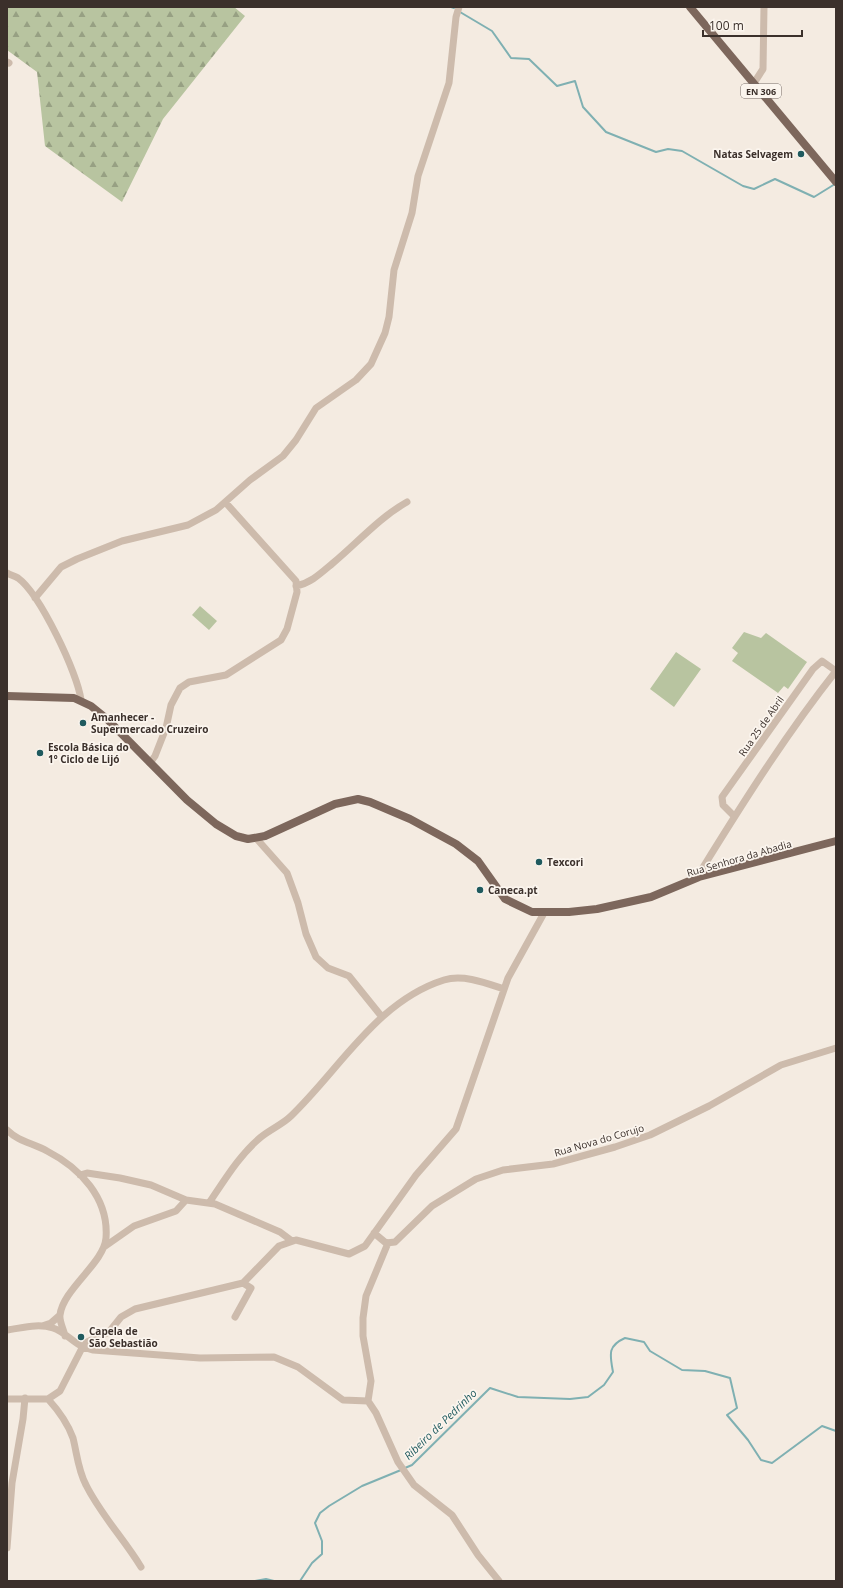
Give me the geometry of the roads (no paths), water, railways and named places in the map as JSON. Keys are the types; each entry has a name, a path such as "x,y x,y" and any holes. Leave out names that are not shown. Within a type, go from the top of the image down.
{"main road":[{"name":"EN 306","path":"690,7 754,82 833,179"},
{"name":"Rua Senhora da Abadia","path":"7,696 74,698 81,700 107,719 187,800 216,824 236,836 248,839 274,833 342,802 358,799 370,802 410,819 456,844 478,861 505,899 532,912 544,913 597,909 651,897 700,877 836,841"}],"street":[{"path":"35,598 61,567 122,541 188,525 226,502 250,480 283,456 296,440 316,408 356,380 371,364 379,348 389,317 394,270 412,213 418,176 449,83 456,17 460,7"},
{"path":"754,82 763,69 764,7"},
{"path":"150,763 155,756 166,728 171,705 180,688 189,682 226,675 281,640 287,629 297,592 296,581 226,502"},
{"path":"296,586 307,584 370,530 407,502"},
{"path":"7,573 18,578 35,598 45,614 73,672 81,700"},
{"name":"Rua 25 de Abril","path":"700,877 702,869 734,816 805,712 836,671 822,662 813,669 722,797 723,805 734,816"},
{"path":"256,838 287,873 298,903 306,934 316,957 328,968 349,976 382,1017"},
{"path":"7,1399 48,1399 60,1391 82,1348 87,1342 109,1332 121,1317 135,1309 243,1283 279,1246 296,1240 349,1254 365,1246 416,1175 449,1137 459,1122 512,967 544,913"},
{"path":"209,1203 233,1168 260,1137 290,1117 382,1017 422,990 446,980 474,980 504,989"},
{"name":"Rua Nova do Corujo","path":"388,1243 395,1242 432,1206 476,1179 503,1170 553,1164 615,1147 650,1135 709,1106 781,1065 836,1048"},
{"path":"7,1130 15,1138 47,1151 89,1182 102,1205 106,1218 104,1247"},
{"path":"80,1175 87,1172 136,1181 151,1185 186,1200 209,1203 254,1220 287,1235 292,1241"},
{"path":"65,1336 60,1316 64,1304 104,1247 134,1226 176,1211 186,1200"},
{"path":"374,1233 388,1243 366,1296 364,1311 363,1336 371,1381 368,1401 376,1413 398,1462 414,1485 452,1515 478,1555 499,1581"},
{"path":"235,1317 251,1288 243,1283"},
{"path":"7,1330 42,1326 51,1323 60,1316"},
{"path":"42,1326 54,1328 82,1348 200,1358 274,1357 298,1367 343,1400 368,1401"},
{"path":"7,1548 12,1483 25,1398"},
{"path":"48,1399 57,1409 73,1438 77,1462 85,1484 102,1512 141,1567"}],"waterway":[{"path":"460,12 492,31 511,58 529,59 557,86 575,81 583,107 606,132 656,152 668,149 682,151 743,186 754,189 775,179 814,197 835,184"},
{"name":"Ribeiro de Pedrinho","path":"405,1468 412,1465 490,1388 518,1397 570,1399 588,1397 604,1385 613,1372 611,1352 615,1344 625,1338 644,1342 650,1351 682,1370 705,1371 730,1378 737,1408 727,1415 748,1440 761,1460 772,1463 822,1426 836,1431"},
{"path":"300,1581 312,1563 322,1554 322,1541 315,1523 320,1513 362,1486 401,1470"},
{"name":"Ribeiro de Pedrinho","path":"255,1581 266,1579 274,1581"}],"place":[{"name":"Natas Selvagem","path":"801,154"},
{"name":"Amanhecer - Supermercado Cruzeiro","path":"83,723"},
{"name":"Escola Básica do 1º Ciclo de Lijó","path":"40,753"},
{"name":"Texcori","path":"539,862"},
{"name":"Caneca.pt","path":"480,890"},
{"name":"Capela de São Sebastião","path":"81,1337"}]}
